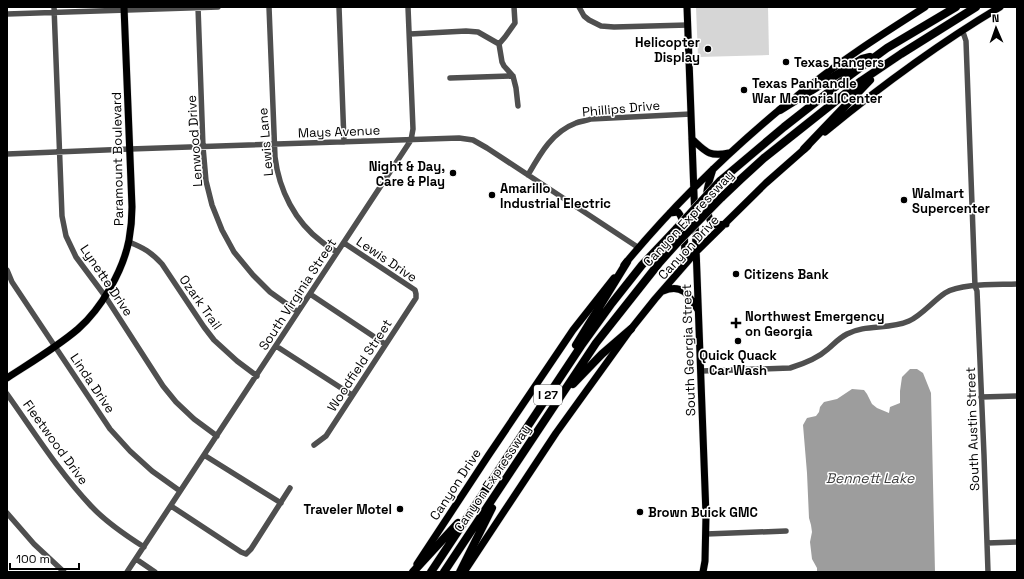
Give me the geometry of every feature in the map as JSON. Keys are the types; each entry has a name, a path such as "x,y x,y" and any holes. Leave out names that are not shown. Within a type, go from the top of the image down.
{"highway":[{"name":"Canyon Expressway","path":"431,572 581,346 612,303 642,265 720,181 784,127 880,53 956,7"},
{"name":"Canyon Expressway","path":"444,572 596,343 660,262 678,242 741,179 770,153 836,100 890,61 976,7"},
{"path":"780,110 862,59 880,53"},
{"path":"804,149 862,87 890,61"},
{"path":"557,382 565,363 627,262"},
{"path":"560,398 602,354 631,329"},
{"path":"460,572 508,476"},
{"path":"412,572 458,524 491,481"}],"main road":[{"name":"South Georgia Street","path":"687,7 706,515 703,572"},
{"name":"Canyon Drive","path":"412,572 573,330 627,262 670,213 729,153 819,78 845,59 925,7"},
{"name":"Canyon Drive","path":"464,572 556,433 631,329 696,252 766,183 825,131 886,83 924,56 1000,7"},
{"name":"Paramount Boulevard","path":"7,378 67,338 88,320 97,309 119,270 129,242 132,207 124,9"},
{"path":"692,139 701,148 711,154 720,155 729,153"},
{"path":"713,169 707,191 708,215 712,223 726,224"},
{"path":"670,213 676,212 681,215 684,231 685,254 680,271"},
{"path":"662,291 669,288 682,290 688,294 699,311"}],"street":[{"name":"Lenwood Drive","path":"198,7 203,147 206,181 212,206 222,230 234,252 257,280 270,292 298,312"},
{"path":"7,14 54,10 218,7"},
{"name":"Lewis Lane","path":"269,7 275,145 277,170 281,185 292,209 301,222 322,242 338,252"},
{"path":"339,7 344,142"},
{"name":"South Virginia Street","path":"127,572 411,140 413,129 408,7"},
{"path":"499,44 515,23 514,7"},
{"path":"579,7 588,20 601,26 688,25"},
{"name":"Lynette Drive","path":"54,10 62,216 66,236 76,257 105,296 163,386 176,402 194,419 217,436"},
{"path":"410,34 466,31 478,32 499,44"},
{"name":"South Austin Street","path":"961,31 966,41 975,286 977,291 982,397 988,572"},
{"path":"499,44 502,62 512,76 516,88 518,106"},
{"path":"450,78 512,76"},
{"name":"Phillips Drive","path":"528,175 546,145 565,128 576,123 591,119 691,114"},
{"name":"Mays Avenue","path":"7,154 459,138 473,140 639,248"},
{"name":"Ozark Trail","path":"129,242 156,256 214,340 256,376"},
{"name":"Lewis Drive","path":"344,243 414,290 416,294"},
{"name":"Linda Drive","path":"7,270 12,282 110,429 130,451 152,471 180,491"},
{"path":"701,371 790,368 804,364 822,353 839,338 858,329 888,326 909,321 946,293 959,288 1017,284"},
{"path":"310,294 385,344"},
{"name":"Woodfield Street","path":"314,445 326,436 416,298 416,294"},
{"path":"276,346 352,395"},
{"name":"Fleetwood Drive","path":"7,394 63,474 92,507 123,534 144,547"},
{"path":"982,397 1017,396"},
{"path":"204,455 281,504"},
{"path":"171,506 246,554 251,549 281,504 290,488"},
{"path":"7,513 34,544 64,572"},
{"path":"706,534 786,531"},
{"path":"987,543 1017,542"},
{"path":"136,559 155,572"}],"shaded area":[{"path":"696,7 768,7 769,55 698,57"}],"water":[{"name":"Bennett Lake","path":"910,369 917,369 923,373 931,393 935,572 817,572 817,568 812,559 810,542 812,532 809,518 803,425 807,418 816,416 824,402 837,399 852,389 864,390 872,404 889,413 890,407 900,403 902,377"}],"place":[{"name":"Helicopter Display","path":"708,49"},
{"name":"Texas Rangers","path":"786,62"},
{"name":"Texas Panhandle War Memorial Center","path":"744,90"},
{"name":"Night & Day, Care & Play","path":"453,173"},
{"name":"Amarillo Industrial Electric","path":"492,195"},
{"name":"Walmart Supercenter","path":"904,200"},
{"name":"Citizens Bank","path":"736,274"},
{"name":"Northwest Emergency on Georgia","path":"736,323"},
{"name":"Quick Quack Car Wash","path":"738,341"},
{"name":"Traveler Motel","path":"400,509"},
{"name":"Brown Buick GMC","path":"640,512"}]}
